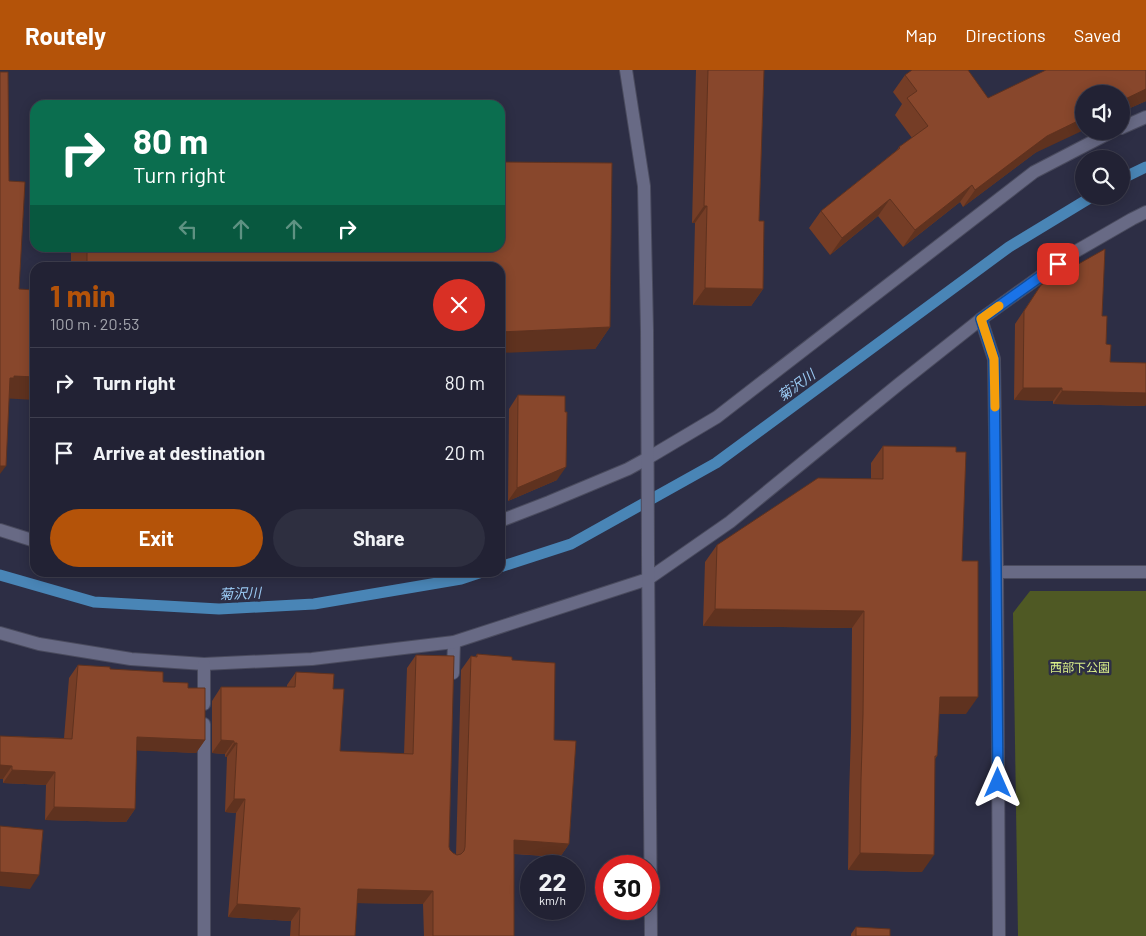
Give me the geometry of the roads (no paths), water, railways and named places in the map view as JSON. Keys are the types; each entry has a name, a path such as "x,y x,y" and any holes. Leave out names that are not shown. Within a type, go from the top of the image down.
{"street":[{"path":"626,70 644,186 652,936"},
{"path":"1130,124 1146,117"},
{"path":"505,519 628,469 717,417 1034,172 1096,140"},
{"path":"0,633 39,644 131,659 204,664 312,659 454,642 648,579 730,522 898,384 981,319 1073,252 1146,212"},
{"path":"981,319 994,359 999,936"},
{"path":"0,530 30,539"},
{"path":"997,572 1146,572"},
{"path":"453,682 454,642"},
{"path":"204,664 204,936"}],"waterway":[{"name":"菊沢川","path":"1130,175 1146,167"},
{"name":"菊沢川","path":"505,565 571,544 716,463 1009,247 1078,205"},
{"name":"菊沢川","path":"0,575 94,602 219,609 314,604 467,577"}],"park label":[{"name":"西部下公園","path":"1080,667"}]}
